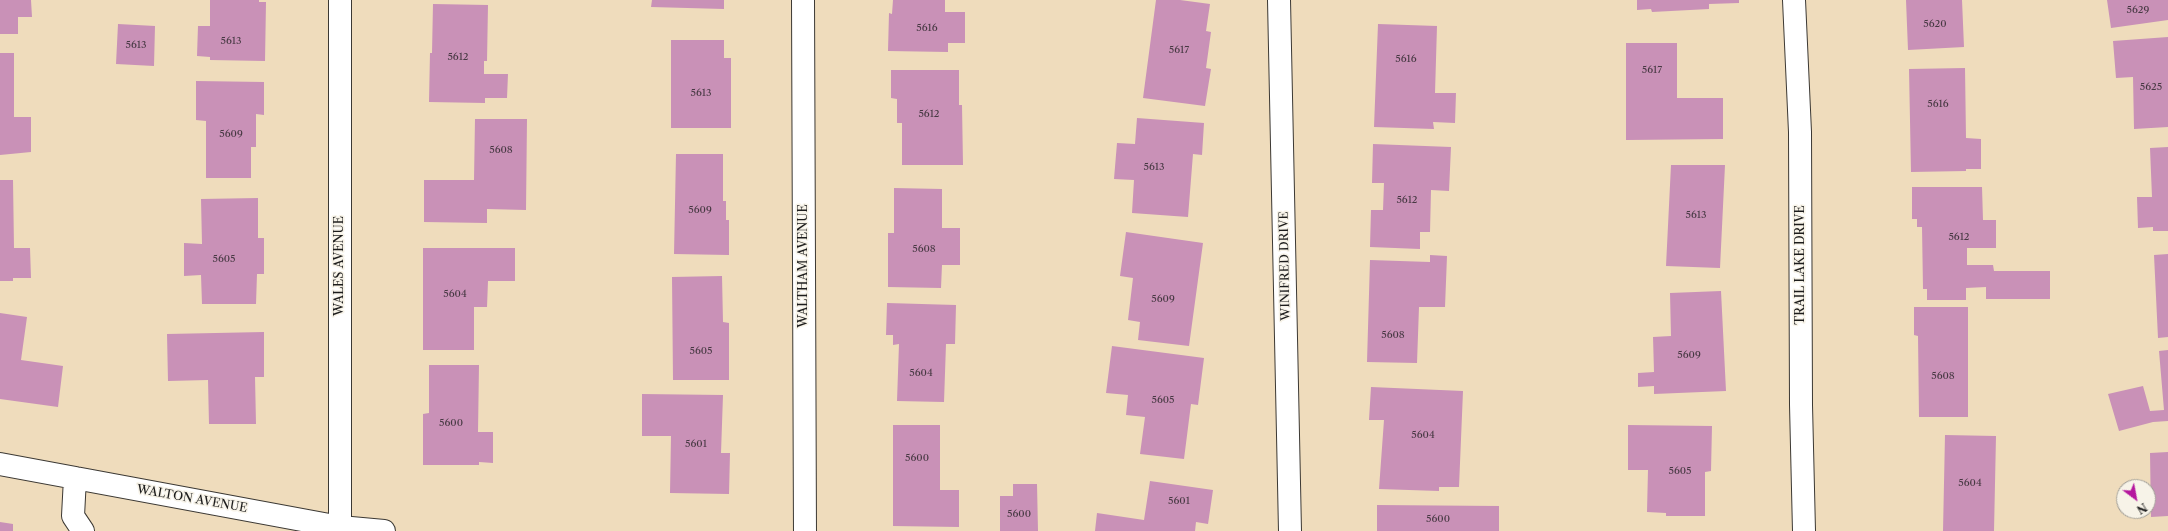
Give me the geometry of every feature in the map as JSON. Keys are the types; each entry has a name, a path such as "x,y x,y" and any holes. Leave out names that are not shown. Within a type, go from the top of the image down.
{"street":[{"name":"WALES AVENUE","path":"340,0 340,529"},
{"name":"WALTHAM AVENUE","path":"803,0 805,531"},
{"name":"WINIFRED DRIVE","path":"1279,0 1290,531"},
{"name":"TRAIL LAKE DRIVE","path":"1794,0 1800,132 1801,398 1804,531"},
{"name":"WALTON AVENUE","path":"0,464 340,529 384,531"},
{"path":"75,478 73,516 83,531"}],"building":[{"path":"0,0 31,0 32,17 18,17 18,34 0,34"},
{"path":"210,0 259,0 259,2 266,2 265,61 210,60 210,57 197,56 198,26 210,26"},
{"path":"652,0 724,0 724,9 651,7"},
{"path":"893,0 945,0 945,12 965,12 965,43 948,43 948,52 888,51 889,13 892,14"},
{"path":"1156,0 1180,0 1210,4 1206,31 1211,32 1206,68 1211,69 1205,106 1143,98"},
{"path":"1637,0 1739,0 1739,3 1709,4 1709,9 1652,12 1651,9 1637,10"},
{"path":"1906,0 1962,0 1964,47 1908,50"},
{"path":"2107,0 2168,0 2168,20 2111,28"},
{"path":"433,4 488,5 487,61 484,61 484,74 508,74 507,98 485,98 485,103 429,102"},
{"path":"118,24 155,26 154,66 116,64"},
{"path":"1378,24 1437,26 1435,93 1456,93 1455,123 1433,122 1434,129 1374,127"},
{"path":"2168,37 2168,127 2134,129 2133,77 2116,78 2113,41"},
{"path":"671,40 724,40 724,58 731,58 731,128 671,128"},
{"path":"1626,43 1677,43 1677,98 1723,98 1723,139 1626,140"},
{"path":"0,53 14,53 14,117 31,117 31,152 0,155"},
{"path":"1965,68 1966,138 1981,139 1981,169 1966,169 1966,171 1911,172 1909,69"},
{"path":"891,70 959,70 959,105 962,105 963,165 902,165 902,123 897,123 897,99 891,98"},
{"path":"196,81 264,82 264,115 256,114 256,147 251,147 251,178 206,178 206,121 196,120"},
{"path":"1137,118 1204,123 1202,155 1193,154 1188,217 1132,213 1134,180 1114,179 1117,143 1135,144"},
{"path":"475,119 527,119 526,210 487,209 487,223 424,222 424,180 474,180"},
{"path":"1373,144 1451,147 1449,191 1431,190 1430,232 1420,232 1420,249 1370,247 1371,210 1383,210 1384,183 1372,183"},
{"path":"2168,147 2168,231 2153,231 2153,227 2138,228 2137,197 2152,197 2150,148"},
{"path":"676,154 723,154 723,201 726,201 726,220 729,220 729,255 674,254"},
{"path":"1671,165 1725,165 1720,268 1666,266"},
{"path":"0,180 13,180 14,248 30,248 31,278 13,278 13,281 0,281"},
{"path":"1912,187 1982,187 1983,220 1996,220 1996,248 1967,248 1967,265 1993,265 1994,271 2050,271 2050,299 1986,299 1986,287 1966,288 1966,300 1927,300 1927,289 1923,289 1922,227 1917,227 1917,219 1912,219"},
{"path":"894,188 942,189 942,228 960,228 960,265 942,265 941,288 888,287 888,233 894,233"},
{"path":"258,198 258,238 264,238 264,274 257,274 256,304 202,304 201,275 184,276 184,243 202,244 201,199"},
{"path":"1126,232 1203,243 1189,346 1138,340 1140,322 1128,320 1133,278 1120,276"},
{"path":"423,248 515,248 515,281 488,281 487,307 474,307 474,350 423,350"},
{"path":"2168,254 2168,337 2158,338 2154,255"},
{"path":"1430,255 1447,256 1445,307 1419,307 1417,363 1367,362 1370,260 1430,262"},
{"path":"722,276 723,322 729,323 729,380 673,380 672,277"},
{"path":"1721,291 1726,391 1654,394 1654,386 1638,387 1638,373 1654,372 1653,337 1671,336 1670,293"},
{"path":"887,303 956,305 955,344 946,344 944,402 897,401 899,344 893,345 893,335 886,335"},
{"path":"1914,307 1968,307 1968,417 1919,417 1918,336 1914,335"},
{"path":"0,313 27,317 21,360 63,366 58,407 0,399"},
{"path":"264,332 264,377 255,377 256,424 209,424 208,380 168,381 167,334"},
{"path":"1112,346 1204,358 1198,405 1191,404 1184,459 1140,454 1145,417 1126,415 1128,395 1106,393"},
{"path":"2168,350 2168,421 2153,422 2119,431 2108,394 2143,386 2150,411 2164,410 2159,351"},
{"path":"429,365 479,365 478,432 493,432 493,463 479,462 479,465 423,465 423,414 429,413"},
{"path":"1371,387 1463,391 1459,487 1439,487 1439,491 1379,489 1384,420 1369,420"},
{"path":"642,394 723,395 721,453 730,453 729,494 670,493 671,436 642,436"},
{"path":"893,425 940,425 940,490 959,490 959,527 893,526"},
{"path":"1628,425 1712,426 1711,471 1705,472 1705,516 1666,516 1666,513 1647,512 1648,470 1628,470"},
{"path":"1945,435 1996,436 1994,531 1943,531"},
{"path":"2168,452 2168,516 2156,517 2156,479 2150,479 2150,453"},
{"path":"1150,481 1213,490 1208,524 1196,522 1195,531 1095,531 1097,513 1144,520"},
{"path":"1013,484 1037,484 1038,531 1000,531 1000,496 1013,496"},
{"path":"1377,505 1499,506 1499,531 1377,531"},
{"path":"0,522 13,524 13,531 0,531"}]}
